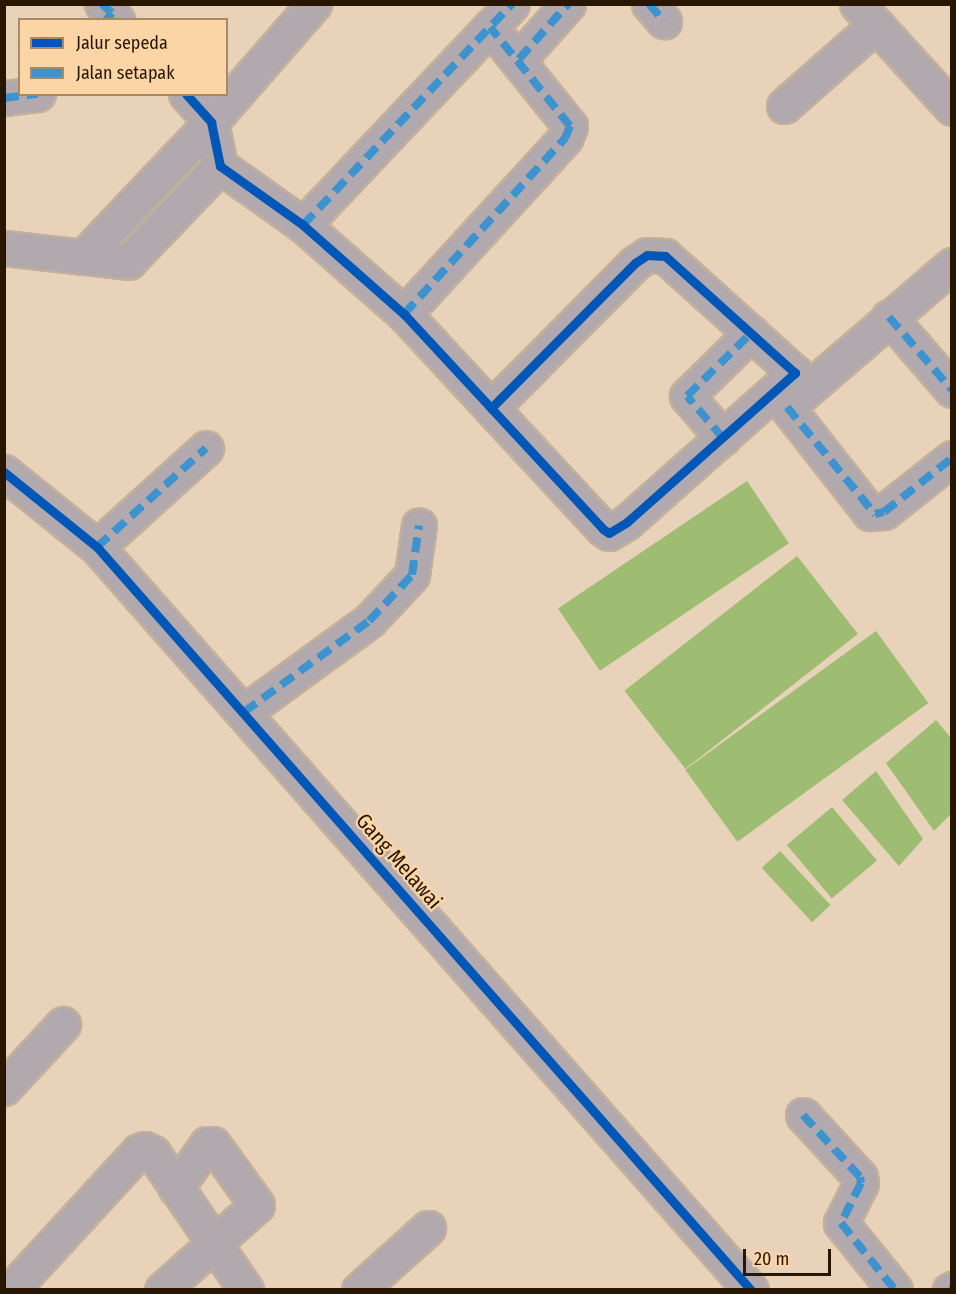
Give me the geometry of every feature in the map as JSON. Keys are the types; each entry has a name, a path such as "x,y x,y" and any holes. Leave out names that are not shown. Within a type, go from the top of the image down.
{"street":[{"path":"83,257 211,122 314,4"},
{"path":"519,59 568,4"},
{"path":"784,106 866,15 951,108"},
{"path":"303,225 501,16 519,59 570,126 565,138 404,314"},
{"path":"4,98 21,96"},
{"path":"188,96 211,122 220,166 303,225 404,314 609,533 627,522 723,438 781,399 890,317 951,265"},
{"path":"4,248 121,263 134,260 220,166"},
{"path":"491,408 634,263 647,255 665,256 793,368 791,379 781,399"},
{"path":"890,317 951,390"},
{"path":"723,438 687,396 751,333"},
{"path":"781,399 874,514 884,512 951,458"},
{"path":"97,547 206,448"},
{"name":"Gang Melawai","path":"4,472 97,547 751,1290"},
{"path":"244,712 332,650 383,606 412,575 419,525"},
{"path":"4,1088 63,1024"},
{"path":"803,1115 860,1177 861,1183 841,1223 895,1290"},
{"path":"162,1290 212,1241 257,1203 213,1144 207,1144 176,1188"},
{"path":"10,1290 139,1151 153,1153 246,1290"},
{"path":"359,1290 428,1228"}],"shaded area":[{"path":"747,481 789,543 600,671 558,608"},
{"path":"797,556 858,634 685,769 624,691"},
{"path":"876,631 928,703 737,842 685,770"},
{"path":"936,720 951,738 952,813 934,831 886,763"},
{"path":"876,771 923,839 899,866 842,800"},
{"path":"832,807 877,861 832,899 787,845"},
{"path":"780,851 830,905 812,922 762,868"}],"marked path":[{"path":"102,4 112,13 108,18"},
{"path":"303,225 512,4"},
{"path":"519,59 568,4"},
{"path":"649,4 664,21"},
{"path":"404,314 565,138 570,126 490,27"},
{"path":"4,98 21,96"},
{"path":"889,317 952,390"},
{"path":"723,438 687,396 751,333"},
{"path":"787,407 875,514 884,512 952,458"},
{"path":"97,547 206,448"},
{"path":"244,712 369,621 412,575 419,525"},
{"path":"803,1115 860,1177 861,1183 841,1223 895,1290"}],"cycle path":[{"path":"188,96 211,122 220,166 303,225 404,314 491,408"},
{"path":"647,255 665,256 795,373 627,522 609,533 491,408 635,263 647,255"},
{"path":"4,472 97,547 751,1290"}]}
